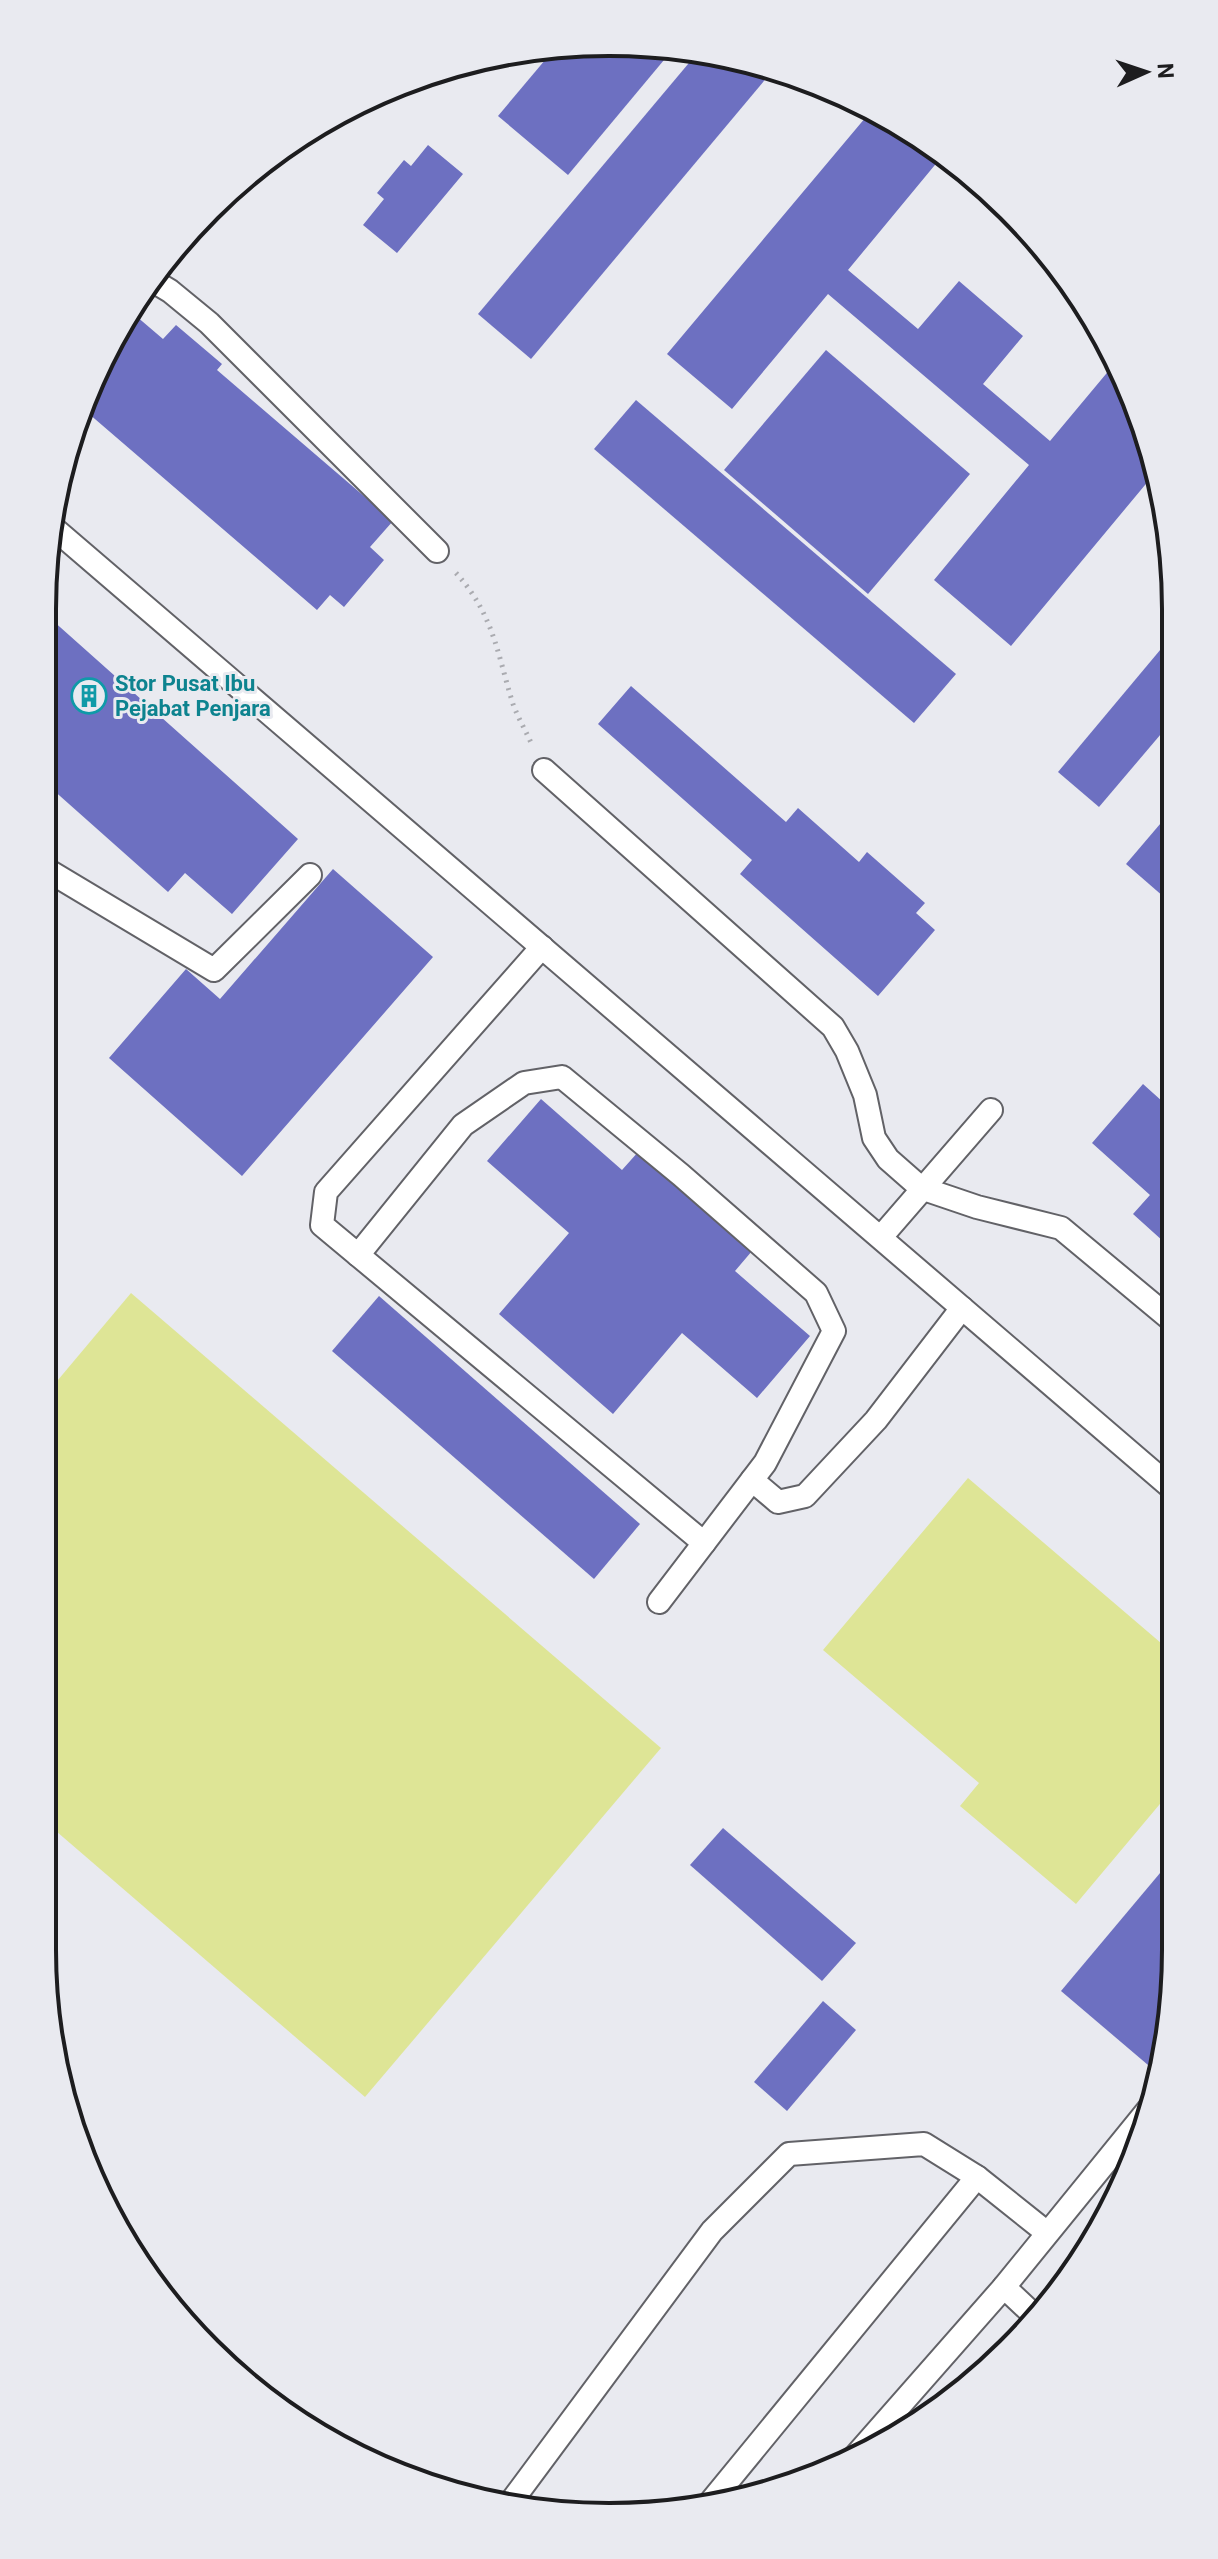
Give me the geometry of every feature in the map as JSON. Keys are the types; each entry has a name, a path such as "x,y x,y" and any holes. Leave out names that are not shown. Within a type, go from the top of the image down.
{"lane":[{"path":"160,286 209,323 437,551"},
{"path":"61,535 1162,1480"},
{"path":"544,770 833,1027 847,1051 865,1095 874,1138 888,1159 921,1188 977,1207 1061,1228 1162,1312"},
{"path":"56,875 214,970 310,875"},
{"path":"542,947 326,1192 322,1225 704,1543"},
{"path":"358,1255 463,1125 524,1083 562,1077 681,1175 816,1293 834,1331 765,1463 659,1602"},
{"path":"881,1237 991,1110"},
{"path":"752,1480 778,1502 805,1496 876,1420 962,1308"},
{"path":"873,2436 1004,2287 1133,2128"},
{"path":"516,2495 712,2231 789,2154 924,2144 977,2177 1046,2232"},
{"path":"720,2491 977,2177"},
{"path":"1004,2287 1029,2310"}],"path":[{"path":"437,551 472,591 491,626 514,707 544,770"}],"green space":[{"path":"131,1293 661,1748 365,2097 56,1831 56,1382"},
{"path":"968,1478 1162,1644 1162,1801 1076,1904 960,1806 979,1783 823,1650"}],"building":[{"path":"609,56 665,59 568,175 498,116 545,60"},
{"path":"689,62 766,79 531,359 478,314"},
{"path":"865,119 936,163 848,270 918,329 959,281 1023,336 983,384 1050,441 1108,371 1133,431 1147,483 1011,646 934,580 1029,465 828,294 732,409 667,354"},
{"path":"428,145 463,174 397,253 363,225 384,199 377,193 404,160 411,166"},
{"path":"139,318 163,339 176,325 222,364 217,370 393,521 370,547 384,560 344,607 330,595 317,610 91,416 113,364"},
{"path":"826,350 970,474 868,594 724,470"},
{"path":"636,400 956,674 914,723 594,449"},
{"name":"Stor Pusat Ibu Pejabat Penjara","path":"56,623 298,839 232,914 185,873 168,892 56,792"},
{"path":"1162,648 1162,733 1099,807 1058,772"},
{"path":"631,686 786,822 798,808 859,862 867,852 925,903 916,913 935,930 878,996 740,874 752,860 598,724"},
{"path":"1162,822 1162,895 1126,864"},
{"path":"333,869 433,957 242,1176 109,1058 186,969 220,999"},
{"path":"1143,1084 1162,1101 1162,1240 1133,1214 1150,1195 1092,1143"},
{"path":"541,1099 622,1170 639,1151 752,1251 735,1271 810,1336 757,1398 682,1333 613,1414 499,1314 569,1233 487,1161"},
{"path":"379,1296 640,1524 594,1579 332,1351"},
{"path":"723,1828 856,1943 822,1981 690,1865"},
{"path":"1162,1871 1161,1986 1150,2063 1148,2065 1061,1991"},
{"path":"823,2001 856,2030 787,2111 754,2082"}],"place":[{"name":"Stor Pusat Ibu Pejabat Penjara","path":"89,696"}]}
